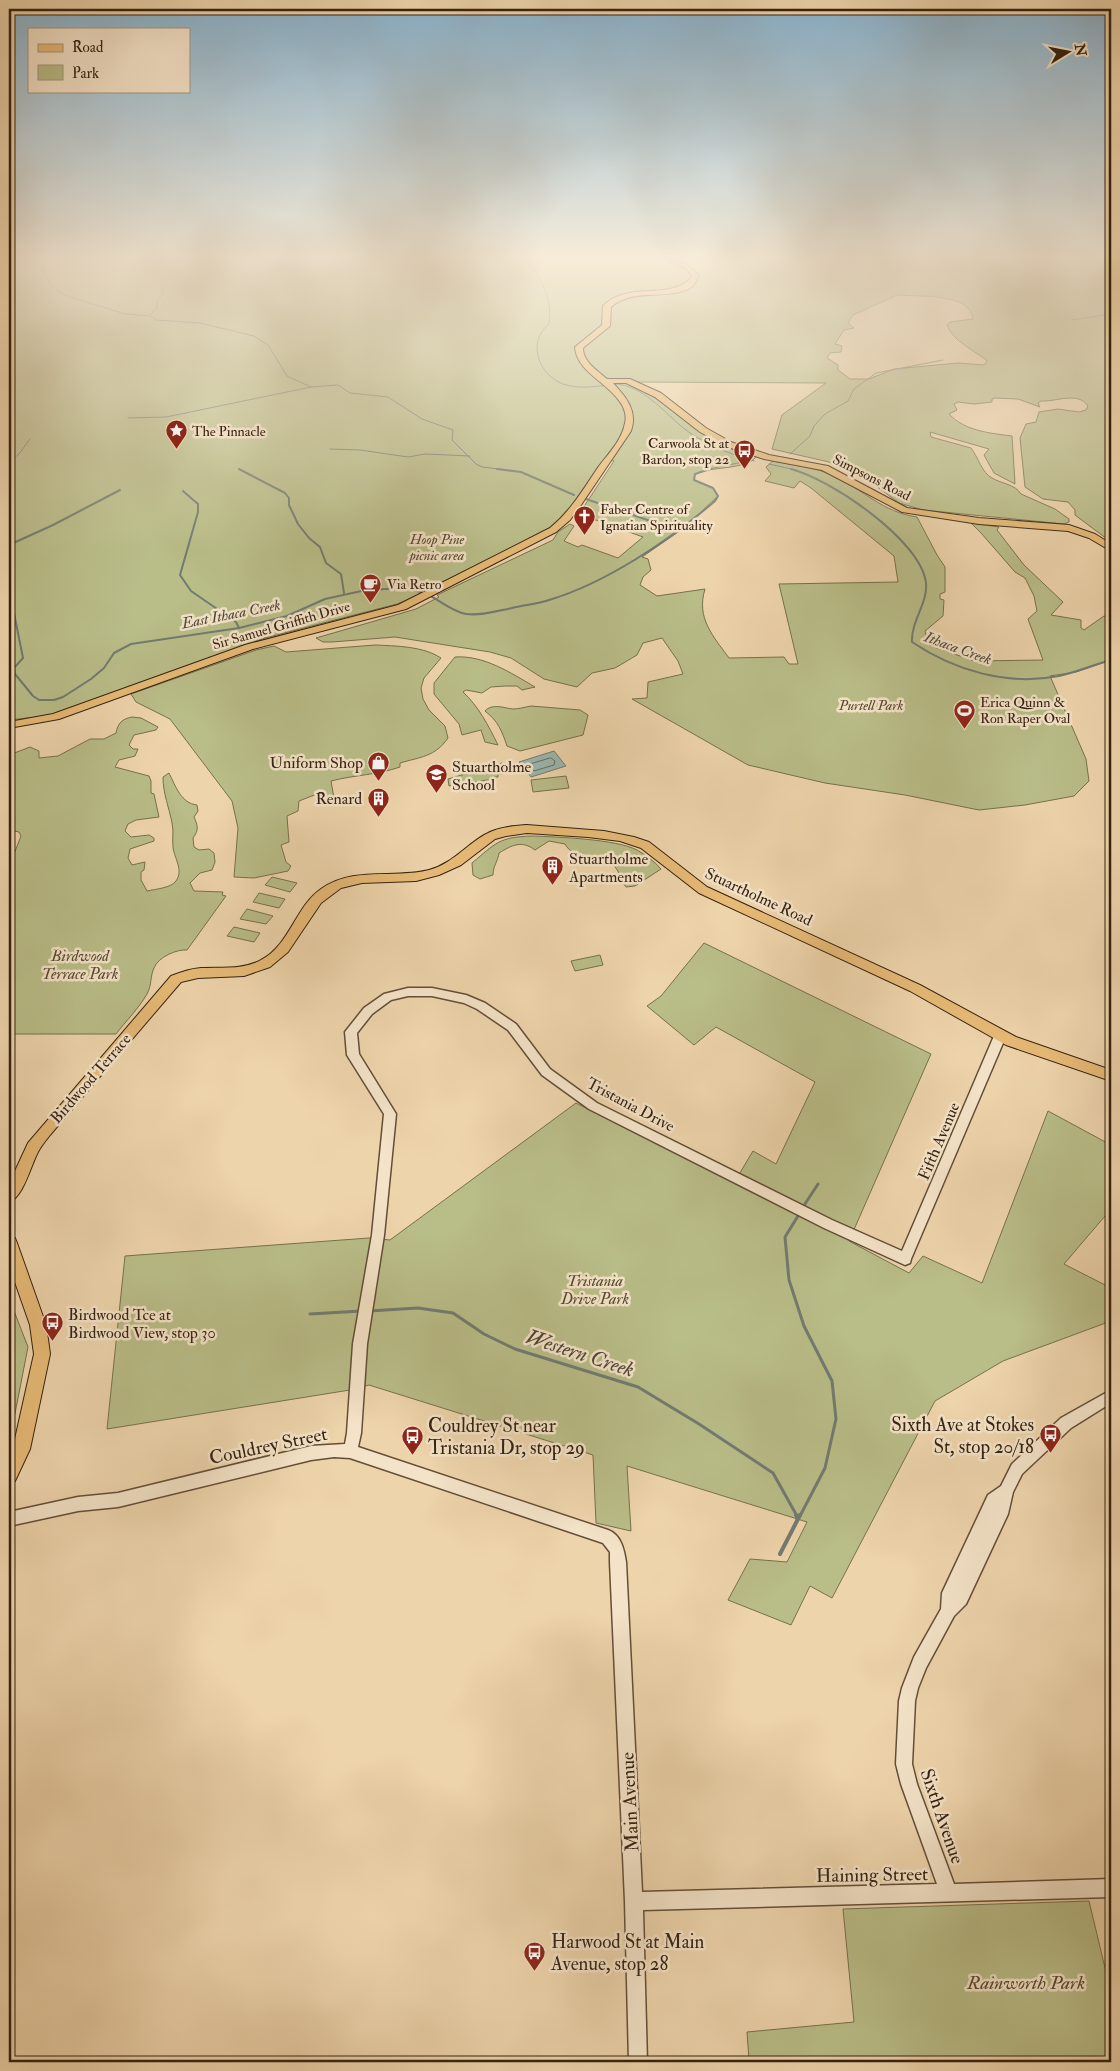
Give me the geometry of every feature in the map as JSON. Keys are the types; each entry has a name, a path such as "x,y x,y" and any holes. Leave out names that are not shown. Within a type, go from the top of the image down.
{"main road":[{"name":"Sir Samuel Griffith Drive","path":"9,725 35,722 62,715 249,647 386,612 423,598 537,539 566,519 618,446 629,426 630,413 626,401 609,383 589,368 579,356"},
{"path":"589,368 627,381"},
{"name":"Simpsons Road","path":"609,383 627,381 658,395 703,430 728,444 759,455 825,468 905,510 979,521 1069,528 1092,536 1111,548"},
{"name":"Stuartholme Road","path":"189,974 205,971 244,971 267,964 283,949 312,903 335,886 355,879 415,877 437,872 461,859 492,836 514,830 527,829 625,838 646,845 656,851 692,884 915,988 1000,1036 1023,1046 1111,1076"},
{"name":"Birdwood Terrace","path":"9,1196 33,1147 45,1131 167,988 176,979 189,974"},
{"path":"9,1243 38,1325 42,1354 21,1449 9,1475"}],"street":[{"name":"Tristania Drive","path":"350,1451 354,1433 360,1344 378,1235 390,1114 353,1055 351,1032 360,1020 378,1003 399,994 417,991 448,994 481,1006 512,1027 546,1072 593,1106 828,1224 905,1259"},
{"name":"Fifth Avenue","path":"905,1259 1000,1036"},
{"name":"Sixth Avenue","path":"949,1893 909,1784 904,1764 910,1688 920,1664 950,1611 961,1599 1003,1509 1006,1491 1021,1464 1066,1423 1111,1396"},
{"name":"Couldrey Street","path":"9,1519 78,1504 118,1500 311,1453 334,1450 350,1451 608,1536 613,1542"},
{"name":"Main Avenue","path":"613,1542 618,1562 634,1901 638,2062"},
{"name":"Haining Street","path":"634,1901 1111,1888"}],"green space":[{"path":"9,356 828,356 827,358 838,365 838,370 850,379 869,379 894,369 958,363 984,365 987,361 980,356 1111,356 1111,542 1075,515 1075,510 1068,502 1043,499 1025,487 1020,438 1026,424 1036,422 1039,412 1058,409 1079,412 1086,410 1088,406 1079,399 1066,398 1041,401 1038,403 1040,407 1018,399 995,398 992,399 992,402 974,404 958,402 954,404 957,410 949,414 962,424 978,430 1012,436 1015,484 994,473 984,455 989,449 930,432 931,437 971,448 989,476 1012,486 1021,494 1055,509 1069,519 1069,522 1064,524 923,510 899,503 872,483 829,462 772,449 782,415 826,383 628,382 659,401 712,440 756,457 737,466 695,474 694,480 713,488 718,496 684,528 642,557 648,559 651,570 643,577 640,585 657,596 705,589 703,599 704,618 712,634 729,658 784,657 789,664 798,664 779,584 898,582 894,556 811,488 800,481 794,488 765,481 771,474 766,467 773,461 827,473 883,506 917,517 945,567 945,592 940,594 940,599 944,600 943,616 925,631 929,645 974,661 1043,660 1028,619 1037,611 1034,596 1025,578 1015,572 971,523 999,527 997,530 1024,565 1063,602 1051,615 1081,620 1081,628 1084,630 1104,616 1111,617 1111,660 1076,672 1050,676 1086,759 1089,781 1074,796 1025,805 979,810 905,795 825,783 748,765 632,699 647,698 648,682 683,674 678,661 662,638 643,643 637,655 615,668 592,673 577,687 544,679 511,658 490,652 395,637 332,642 323,642 316,638 416,609 439,597 437,595 553,540 558,532 570,524 574,526 564,541 578,547 582,545 618,558 643,537 579,514 614,461 607,459 562,518 548,529 416,596 397,604 265,638 72,709 46,716 9,720"},
{"path":"375,645 418,649 441,658 424,678 421,688 423,699 429,710 445,726 448,738 432,753 400,763 400,767 383,772 331,781 334,798 317,794 299,801 298,811 287,816 289,842 281,845 286,862 291,866 288,871 254,878 234,877 238,828 232,801 170,719 136,702 131,694 256,650 274,646 286,652"},
{"path":"455,657 466,657 487,662 535,687 522,690 517,686 491,687 482,693 466,690 463,692 487,723 498,745 485,742 481,730 462,735 459,724 434,694 434,683"},
{"path":"531,706 580,710 588,715 583,735 520,751 507,746 499,727 485,711 491,707 513,709"},
{"name":"Birdwood Terrace Park","path":"132,717 141,718 158,727 156,730 134,735 129,745 133,749 138,749 135,756 119,760 115,767 149,776 151,793 154,794 159,817 136,820 128,824 125,831 131,837 149,835 154,838 154,841 130,849 128,858 132,865 145,862 144,870 141,872 141,880 147,891 171,885 178,877 179,868 173,847 173,826 163,783 163,777 169,773 183,798 191,804 197,805 198,811 194,817 197,828 193,838 194,847 199,850 209,849 214,853 215,862 212,870 200,873 190,883 194,891 223,892 222,895 226,896 187,950 168,954 159,960 153,971 147,994 116,1034 9,1034 9,854 14,854 21,836 19,832 9,830 9,807 13,798 12,794 9,794 9,755 30,747 39,751 39,758 58,756 90,739 104,739 116,733 121,722"},
{"path":"502,763 509,773 498,774 498,777 494,777 494,779 449,786 448,779"},
{"path":"566,776 569,788 533,792 531,780"},
{"path":"532,836 586,839 627,846 644,854 661,869 635,886 626,887 617,869 607,861 580,855 569,849 565,844 549,841 535,850 521,844 508,848 499,853 493,875 480,879 473,875 472,863 499,842 512,838"},
{"path":"272,877 297,883 290,892 265,885"},
{"path":"259,893 285,899 279,908 253,902"},
{"path":"247,909 273,916 266,924 240,919"},
{"path":"234,927 260,933 254,942 227,936"},
{"name":"Tristania Drive Park","path":"704,943 931,1054 849,1241 909,1273 923,1256 982,1283 1048,1111 1111,1145 1111,1209 1064,1264 1109,1287 1111,1290 1111,1321 1003,1361 935,1401 832,1598 810,1586 791,1625 728,1600 750,1559 787,1562 807,1522 627,1466 631,1531 596,1523 593,1455 369,1385 350,1390 107,1429 125,1256 369,1238 390,1240 576,1103 735,1181 753,1151 776,1164 815,1082 716,1027 694,1045 647,1006 661,996"},
{"path":"600,955 603,965 575,971 571,961"},
{"path":"9,1298 28,1347 9,1444"},
{"name":"Rainworth Park","path":"1089,1901 1111,1993 1111,2062 687,2062 749,2060 747,2032 854,2022 843,1909"}],"water":[{"path":"554,751 566,766 531,777 519,762"}],"waterway":[{"path":"275,356 287,376 311,387"},
{"path":"538,356 547,373 563,384 579,387 607,385"},
{"path":"790,454 810,436 814,426 825,414 848,401 854,389 876,373 943,360"},
{"path":"613,384 625,385 646,396 683,428 700,439 752,460"},
{"path":"311,387 338,385 350,393 388,397 422,419 453,430 452,440 468,456"},
{"path":"128,418 166,417 311,387"},
{"path":"9,462 19,454 30,439"},
{"path":"330,449 360,450 408,457 425,454 468,456"},
{"path":"468,456 482,467 507,470"},
{"name":"East Ithaca Creek","path":"704,470 752,460"},
{"name":"Ithaca Creek","path":"769,464 796,470"},
{"path":"241,470 239,469 285,493 289,498 289,505 298,524 309,538 320,547 326,563 341,574 344,593"},
{"path":"497,469 521,472 574,495"},
{"name":"East Ithaca Creek","path":"429,595 456,611 466,614 477,614 544,601 593,583 658,545 715,501 718,496 713,488 694,480 695,474 710,469"},
{"name":"Ithaca Creek","path":"791,469 808,475 850,498 891,531 908,548 920,566 926,583 925,598 914,627 912,642 946,661 964,668 982,674 1021,679 1059,676 1111,660"},
{"path":"9,545 53,525 120,490"},
{"path":"183,491 198,504 198,512 180,575 191,591 236,622 239,628"},
{"path":"586,499 662,525 676,532"},
{"name":"East Ithaca Creek","path":"239,628 287,616 325,599 366,590 406,588 424,593"},
{"name":"East Ithaca Creek","path":"9,605 14,613 23,658 14,668 15,674 33,696 39,700 54,700 63,697 104,668 114,653 131,644 239,628"},
{"name":"Western Creek","path":"805,1204 818,1184"},
{"name":"Western Creek","path":"798,1216 785,1237 789,1280 804,1326 832,1381 836,1419 825,1468 800,1516"},
{"name":"Western Creek","path":"369,1311 418,1308 453,1313 484,1334 515,1349 638,1387 699,1424 773,1473 797,1516"},
{"name":"Western Creek","path":"310,1314 361,1311"},
{"name":"Western Creek","path":"796,1515 798,1519"},
{"name":"Western Creek","path":"798,1519 800,1515"},
{"name":"Western Creek","path":"780,1554 798,1519"}],"place":[{"name":"The Pinnacle","path":"176,450"},
{"name":"Carwoola St at Bardon, stop 22","path":"745,470"},
{"name":"Faber Centre of Ignatian Spirituality","path":"584,536"},
{"name":"Via Retro","path":"371,603"},
{"name":"Erica Quinn & Ron Raper Oval","path":"964,729"},
{"name":"Uniform Shop","path":"379,781"},
{"name":"Stuartholme School","path":"436,794"},
{"name":"Renard","path":"378,817"},
{"name":"Stuartholme Apartments","path":"553,886"},
{"name":"Birdwood Tce at Birdwood View, stop 30","path":"52,1342"},
{"name":"Sixth Ave at Stokes St, stop 20/18","path":"1050,1454"},
{"name":"Couldrey St near Tristania Dr, stop 29","path":"412,1455"},
{"name":"Harwood St at Main Avenue, stop 28","path":"535,1971"}],"park label":[{"name":"Hoop Pine picnic area","path":"437,548"},
{"name":"Purtell Park","path":"871,705"}]}
